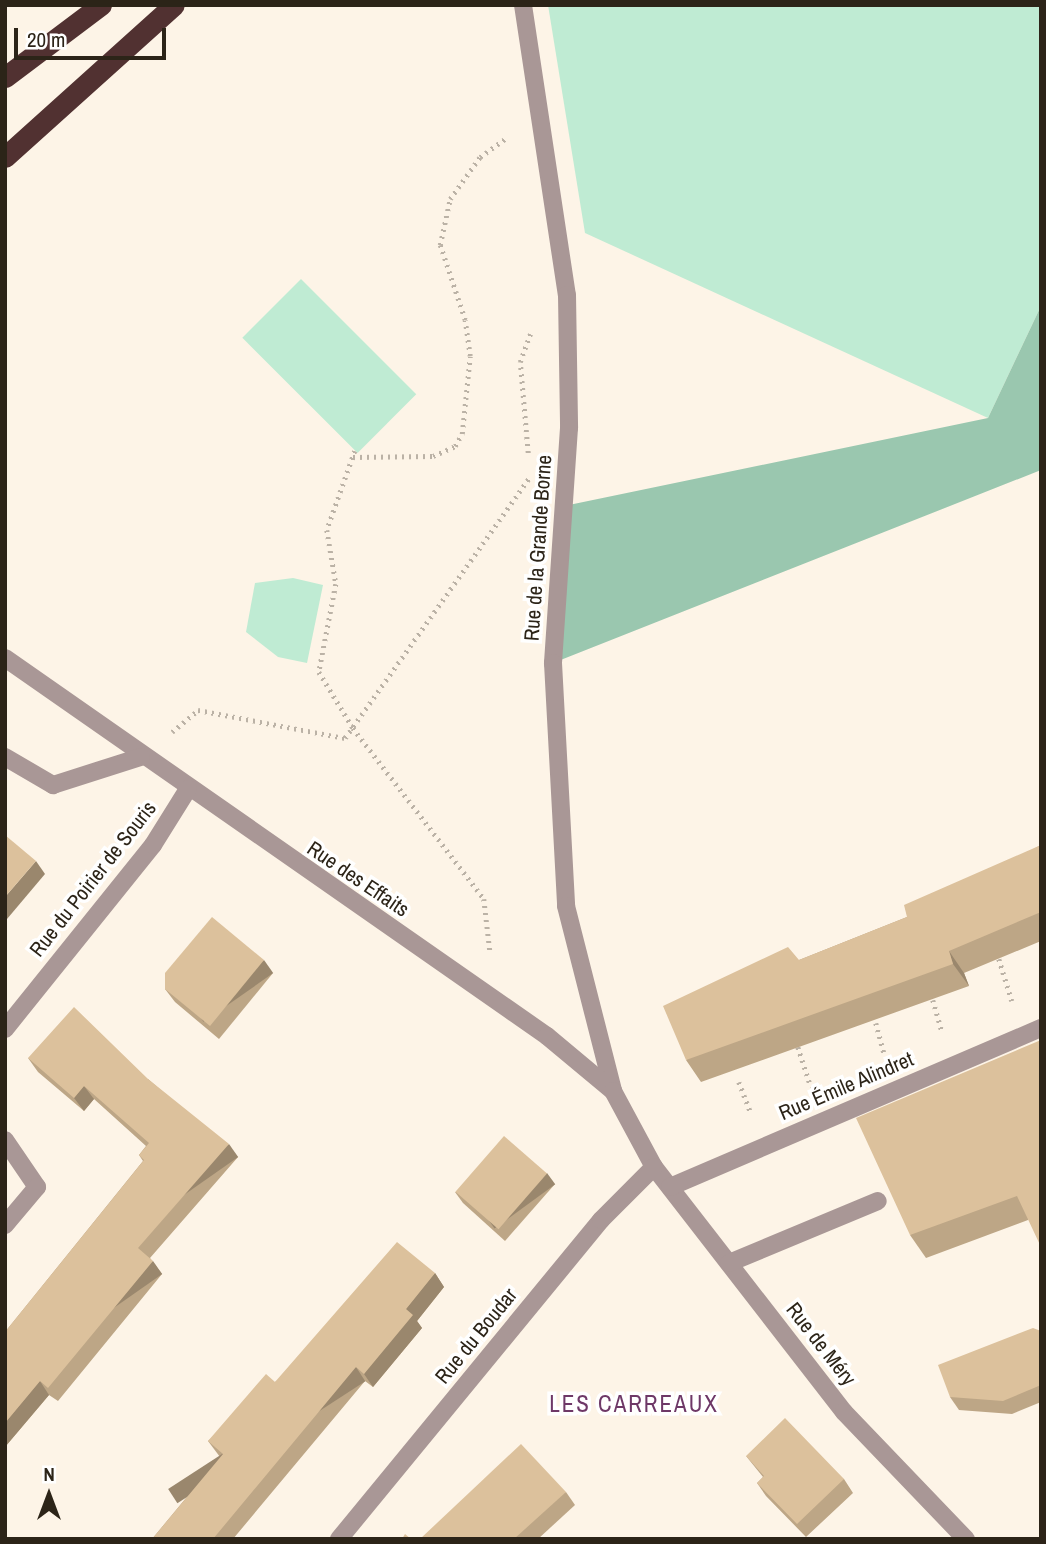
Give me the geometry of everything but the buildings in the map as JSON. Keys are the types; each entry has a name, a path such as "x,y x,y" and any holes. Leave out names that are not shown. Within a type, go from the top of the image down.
{"highway":[{"path":"5,78 101,5"},
{"path":"5,157 174,5"}],"street":[{"name":"Rue de la Grande Borne","path":"523,5 567,295 569,428 553,663 566,906 613,1091"},
{"name":"Rue des Effaits","path":"5,658 141,757 495,1000 613,1091 654,1167"},
{"path":"5,757 53,785 141,757"},
{"name":"Rue du Poirier de Souris","path":"5,1029 153,845 188,789"},
{"name":"Rue Émile Alindret","path":"670,1187 1041,1028"},
{"path":"5,1140 37,1187 5,1225"},
{"name":"Rue de Méry","path":"654,1167 845,1412 965,1539"},
{"name":"Rue du Boudar","path":"339,1539 601,1220 654,1167"},
{"path":"729,1263 878,1200"}],"path":[{"path":"353,457 433,456 455,446 462,434 470,356 465,320 440,245 450,199 480,157 518,130"},
{"path":"141,757 198,710 345,738 531,476 520,362 532,329"},
{"path":"355,450 327,530 336,584 319,672 353,728 484,899 495,1000"},
{"path":"999,959 1023,1035"}],"green space":[{"path":"548,5 1041,5 1041,306 988,418 585,233"},
{"path":"301,279 416,394 358,453 242,338"},
{"path":"1041,306 1041,470 553,663 564,506 988,418"},
{"path":"293,578 323,585 307,663 278,657 246,632 255,583"}],"district":[{"name":"LES CARREAUX","path":"634,1404"}]}
